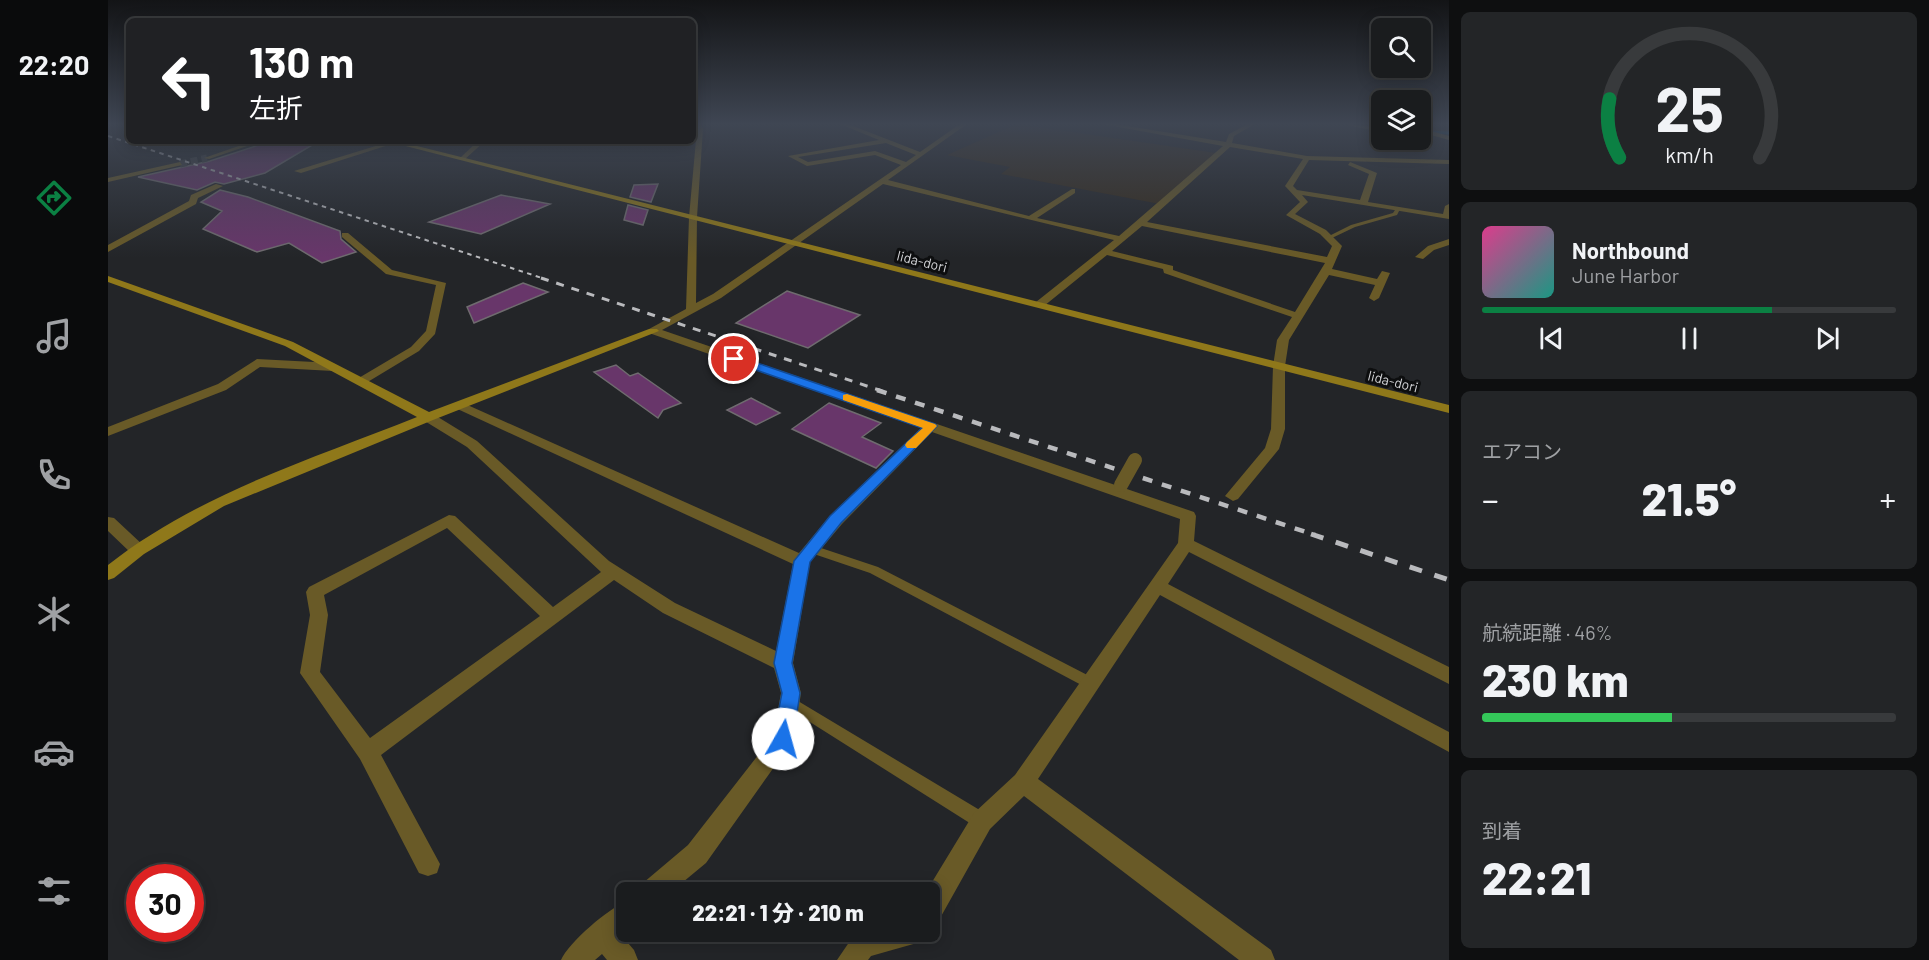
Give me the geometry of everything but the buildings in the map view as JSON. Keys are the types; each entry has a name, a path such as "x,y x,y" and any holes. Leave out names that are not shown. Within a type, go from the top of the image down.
{"main road":[{"name":"Iida-dori","path":"501,169 1449,409"},
{"path":"108,279 289,344 428,417"},
{"path":"108,574 138,550 218,503 428,417 653,332"}],"street":[{"path":"108,180 158,169"},
{"path":"298,171 305,169"},
{"path":"691,311 693,217 699,169"},
{"path":"653,332 717,296 899,169"},
{"path":"1040,304 1140,223 1201,169"},
{"path":"1233,496 1272,449 1278,429 1279,366 1283,340 1328,266 1337,246 1330,237 1290,214 1304,202 1289,186 1299,169"},
{"path":"1362,169 1373,173 1363,204"},
{"path":"881,181 1120,239"},
{"path":"108,249 193,201 194,197 219,186"},
{"path":"1030,219 1072,191"},
{"path":"1296,192 1446,217 1449,206"},
{"path":"1140,223 1383,278 1374,298"},
{"path":"345,235 389,272 441,283 431,332 415,349 361,382"},
{"path":"1420,257 1431,248 1449,242"},
{"path":"1104,252 1170,268 1167,271 1298,316"},
{"path":"653,332 1188,516 1186,544 1023,782 982,821 940,894"},
{"path":"108,432 222,387 257,363 333,367"},
{"path":"458,406 807,555"},
{"path":"428,417 471,444 509,476 603,566 669,608 783,663"},
{"path":"664,882 697,854 783,739 791,693 783,663 807,555 836,520 931,426"},
{"path":"1121,485 1136,460"},
{"path":"428,864 368,752 310,673 319,615 315,592 449,520 552,617"},
{"path":"108,522 138,550"},
{"path":"1186,544 1449,676"},
{"path":"368,752 613,572"},
{"path":"1158,586 1449,743"},
{"path":"1023,782 1260,960"},
{"path":"575,960 616,923"},
{"path":"603,934 624,960"},
{"path":"851,960 863,944 872,942"}],"lane":[{"path":"1330,237 1353,226 1395,214 1397,209"},
{"path":"807,555 874,570 1092,684"},
{"path":"788,701 982,821"}],"shaded area":[{"path":"1008,169 1199,169 1160,204 1001,174"}],"railway":[{"path":"208,169 545,279"},
{"path":"541,278 882,391"},
{"path":"877,390 1315,535"},
{"path":"1311,534 1449,580"}],"slow traffic":[{"path":"847,397 931,426 912,445"}],"route":[{"path":"734,359 931,426 836,520 802,561 783,663 791,693 783,739"}]}
